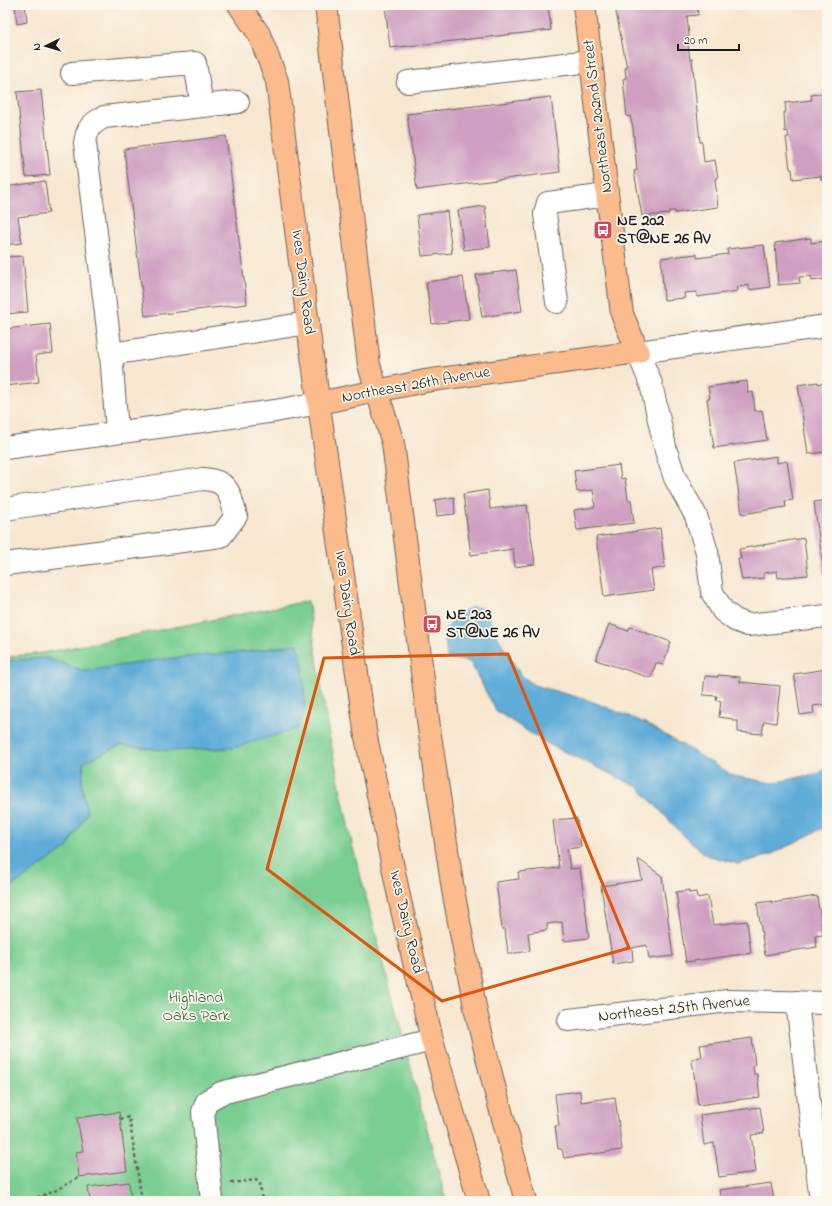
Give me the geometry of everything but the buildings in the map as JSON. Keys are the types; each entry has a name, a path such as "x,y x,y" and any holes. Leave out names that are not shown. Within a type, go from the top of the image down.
{"main road":[{"name":"Ives Dairy Road","path":"239,5 259,34 277,81 308,323 366,737 400,901 432,1040 479,1201"},
{"path":"326,5 369,365 393,443 433,762 459,929 494,1086 526,1201"},
{"name":"Northeast 202nd Street","path":"584,5 622,314 638,352"},
{"name":"Northeast 26th Avenue","path":"319,403 378,392 425,381 638,352"}],"street":[{"path":"408,82 591,61"},
{"path":"72,73 194,63 202,106"},
{"path":"117,432 111,354 86,143 87,131 92,123 104,117 238,102"},
{"path":"557,302 545,214 548,203 607,195"},
{"path":"111,354 308,323"},
{"name":"Northeast 26th Avenue","path":"638,352 827,326"},
{"name":"Northeast 202nd Street","path":"638,352 651,384 666,451 675,478 696,516 707,552 712,592 723,611 735,620 748,625 827,616"},
{"name":"Northeast 26th Avenue","path":"5,448 275,411 319,403"},
{"path":"5,509 203,479 217,480 228,490 236,516 221,536 5,564"},
{"name":"Northeast 25th Avenue","path":"569,1020 728,1001 827,1002"},
{"path":"797,1002 821,1201"},
{"path":"211,1193 203,1112 208,1101 222,1093 432,1040"}],"path":[{"path":"120,1119 129,1117 142,1201 177,1197"},
{"path":"26,1201 53,1192 79,1177"},
{"path":"211,1193 256,1180 260,1184 262,1201"}],"highlighted area":[{"path":"508,654 629,948 442,1001 267,869 324,658"}],"green space":[{"name":"Highland Oaks Park","path":"308,601 328,730 352,844 446,1201 5,1201 5,657 43,653"}],"water":[{"path":"472,607 484,608 496,634 520,674 534,685 591,701 645,723 734,776 773,783 819,773 827,768 827,826 770,855 738,864 706,855 683,835 638,787 546,743 496,711 470,662 447,658 444,631 460,613"},
{"path":"298,644 303,667 305,708 297,729 233,748 171,751 121,745 84,762 82,785 87,813 67,848 5,891 5,663 13,660 47,658 85,671 163,659 253,651"}],"place":[{"name":"NE 202 ST@NE 26 AV","path":"603,230"},
{"name":"NE 203 ST@NE 26 AV","path":"432,624"}]}
